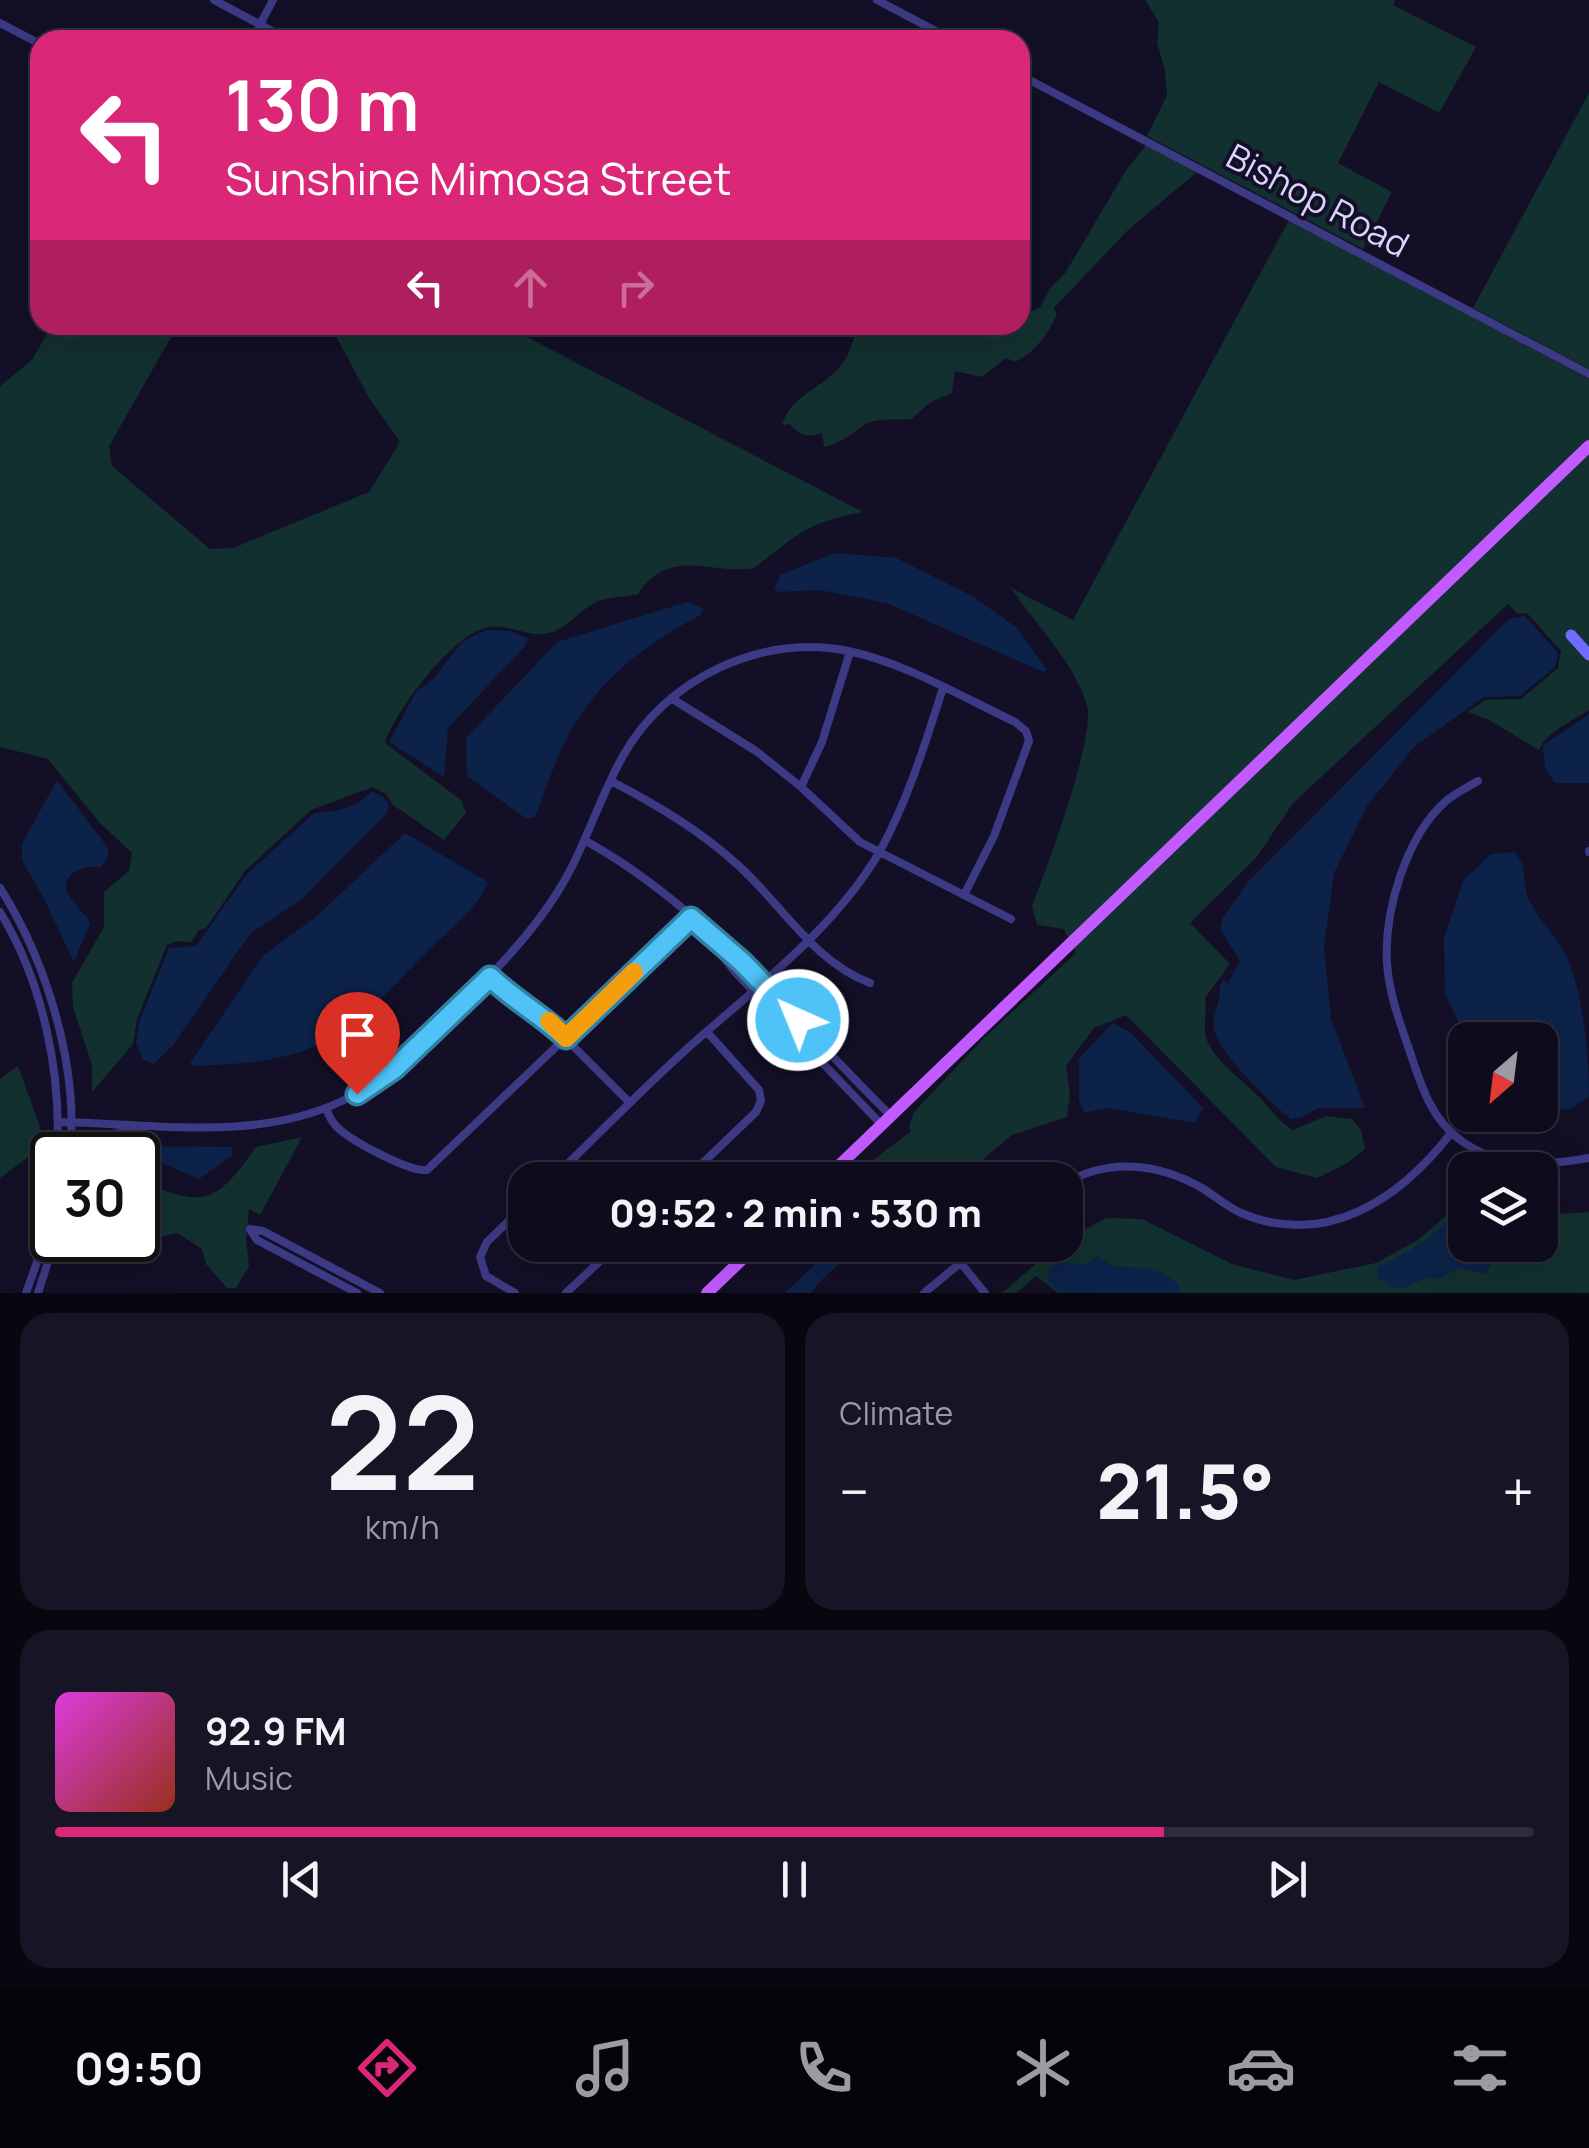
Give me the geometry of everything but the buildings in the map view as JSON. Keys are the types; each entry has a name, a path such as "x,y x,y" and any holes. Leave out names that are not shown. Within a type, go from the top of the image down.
{"main road":[{"path":"843,1162 1589,446"},
{"path":"707,1293 739,1262"}],"street":[{"path":"214,0 271,30"},
{"path":"257,30 273,0"},
{"path":"876,0 934,30"},
{"path":"0,24 30,39"},
{"name":"Bishop Road","path":"1030,80 1589,374"},
{"path":"1570,635 1589,653"},
{"path":"58,1122 112,1122 142,1127 260,1124 326,1108 357,1094 394,1069 490,977 547,908 586,841 631,743 671,698 717,669 748,657 806,648 850,652 879,660 943,688 1026,731 1028,740 994,836 964,895"},
{"path":"801,786 822,742 850,652"},
{"path":"569,1162 708,1034 844,900 879,852 914,774 943,688"},
{"path":"671,698 739,739 801,786 848,833 1011,919"},
{"path":"1478,780 1444,802 1402,868 1392,904 1387,962 1394,1004 1422,1088 1451,1133 1487,1154 1528,1166 1589,1158"},
{"path":"611,781 672,814 712,843 844,972 870,983"},
{"path":"586,841 646,877 762,982 887,1120"},
{"path":"0,888 42,972 58,1026 71,1132"},
{"path":"0,912 29,976 45,1027 57,1089 58,1132"},
{"path":"691,918 753,991 887,1120"},
{"path":"326,1108 333,1123 348,1135 412,1169 427,1170 691,918"},
{"path":"490,977 540,1014 630,1103"},
{"path":"704,1162 756,1112 762,1101 758,1090 708,1034"},
{"path":"122,1132 142,1127"},
{"path":"1083,1173 1119,1164 1172,1173 1238,1212 1276,1224 1340,1220 1386,1199 1451,1133"},
{"path":"508,1222 483,1246 476,1264 490,1280 515,1293"},
{"path":"358,1293 256,1240 250,1229 263,1231 380,1293"},
{"path":"26,1293 35,1262"},
{"path":"38,1293 48,1262"},
{"path":"566,1293 599,1262"},
{"path":"924,1293 960,1262 985,1293"}],"green space":[{"path":"1145,0 1395,0 1393,5 1476,47 1439,113 1379,82 1338,163 1392,192 1363,249 1147,136 1167,95 1157,43 1159,22"},
{"path":"1589,93 1589,369 1473,308"},
{"path":"1146,145 1197,172 1127,231 1054,308 1057,315 1029,353 1015,362 1006,358 982,377 955,371 952,393 931,402 911,419 873,421 829,446 824,447 822,433 804,435 790,424 782,425 793,405 837,370 856,335 1030,335 1030,312 1040,307 1051,287 1066,272 1125,172"},
{"path":"1289,220 1589,379 1589,441 1069,939 1064,929 1037,925 1032,906 1077,773 1088,721 1087,705 1064,659 1011,588 1073,620"},
{"path":"46,335 172,335 109,446 112,466 210,549 233,548 369,492 400,442 368,396 335,335 523,335 863,512 828,520 804,531 754,568 678,566 651,579 638,594 594,603 549,633 489,627 459,643 413,694 385,743 461,800 466,813 444,840 373,787 311,810 245,871 206,928 199,930 191,942 167,945 137,1019 133,1044 92,1092 92,1065 73,1007 72,983 104,927 104,892 129,871 132,853 99,822 48,759 0,747 0,386 32,360"},
{"path":"1589,452 1589,647 1571,630 1565,635 1589,661 1589,710 1554,732 1539,750 1468,712 1485,700 1521,699 1558,668 1561,651 1527,613 1518,614 1508,604 1293,803 1256,858 1190,923 1230,964 1205,998 1205,1033 1214,1052 1293,1130 1326,1116 1352,1119 1361,1130 1365,1149 1317,1178 1276,1167 1126,1015 1094,1028 1066,1066 1070,1095 1067,1117 1012,1135 980,1162 871,1162 911,1131 914,1112 984,1038 1076,953 1073,947"},
{"path":"18,1066 42,1132 30,1132 30,1156 0,1178 0,1079"},
{"path":"302,1137 260,1215 249,1209 249,1266 236,1288 227,1288 206,1264 202,1249 177,1233 160,1237 160,1188 178,1195 206,1196 230,1180 256,1147"},
{"path":"1589,1212 1589,1293 1058,1293 1036,1276 1016,1293 1002,1293 1038,1262 1083,1262 1083,1230 1107,1218 1142,1219 1232,1264 1294,1280 1376,1263 1418,1240 1448,1214 1448,1262 1558,1262 1558,1214"}],"water":[{"path":"836,553 896,558 974,597 1017,628 1047,670 1043,672 887,603 819,590 774,589 781,574"},
{"path":"687,602 704,609 622,668 584,710 562,748 535,817 527,819 467,776 466,738 557,642"},
{"path":"1525,616 1558,653 1555,667 1520,696 1484,697 1415,746 1367,806 1334,873 1324,947 1331,1019 1365,1108 1318,1108 1291,1119 1235,1064 1214,1030 1220,985 1224,980 1228,983 1240,961 1220,929 1223,917 1248,882 1509,619"},
{"path":"487,630 510,631 528,638 525,646 448,728 444,777 389,742 416,692 433,679 463,641"},
{"path":"1589,714 1589,783 1555,783 1545,767 1543,745"},
{"path":"57,780 108,848 101,867 81,869 67,881 68,894 90,923 74,962 22,860 22,844"},
{"path":"372,791 384,797 389,806 385,815 303,898 250,934 173,1045 154,1064 142,1059 136,1042 140,1020 169,948 196,946 247,874 314,813 345,808"},
{"path":"405,833 488,882 464,916 362,1016 320,1044 267,1060 194,1066 190,1063 263,956 317,916"},
{"path":"1515,852 1530,902 1560,945 1573,976 1587,1045 1589,1097 1569,1110 1558,1109 1558,1022 1458,1022 1445,994 1444,938 1463,881 1491,854"},
{"path":"1113,1023 1131,1033 1203,1108 1195,1123 1109,1108 1084,1113 1079,1100 1079,1058"},
{"path":"160,1146 232,1147 233,1155 199,1179 160,1162"},
{"path":"1448,1221 1448,1262 1493,1262 1486,1274 1459,1268 1440,1278 1426,1278 1399,1288 1377,1277 1378,1267 1421,1244"},
{"path":"1098,1256 1114,1267 1143,1268 1172,1278 1181,1293 1060,1293 1047,1279 1056,1262 1085,1265"},
{"path":"817,1262 843,1262 811,1293 785,1293"}],"slow traffic":[{"path":"549,1021 566,1038 634,972"}],"route":[{"path":"357,1094 394,1069 490,977 566,1038 691,918 742,962 798,1020"}]}
